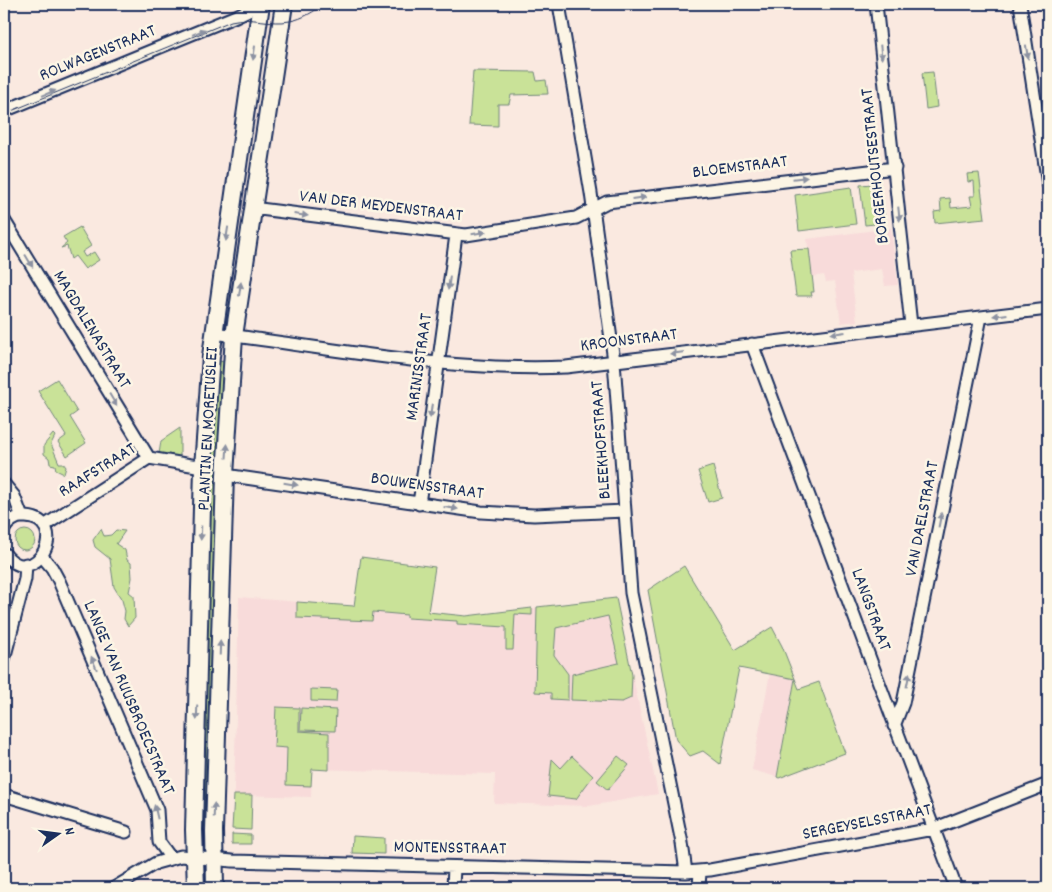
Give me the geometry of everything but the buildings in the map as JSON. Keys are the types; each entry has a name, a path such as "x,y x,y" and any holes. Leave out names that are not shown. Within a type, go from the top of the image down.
{"main road":[{"name":"PLANTIN EN MORETUSLEI","path":"196,888 194,857 203,467 213,334 261,4"},
{"name":"PLANTIN EN MORETUSLEI","path":"215,888 214,859 225,475 234,336 284,4"}],"street":[{"name":"ROLWAGENSTRAAT","path":"4,111 261,4"},
{"name":"BLEEKHOFSTRAAT","path":"559,4 593,210 614,361 631,593 686,872"},
{"name":"BORGERHOUTSESTRAAT","path":"876,4 911,325"},
{"path":"1020,4 1048,184"},
{"name":"BLOEMSTRAAT","path":"593,210 607,202 894,168"},
{"name":"VAN DER MEYDENSTRAAT","path":"252,208 456,235 576,218 593,210"},
{"name":"MAGDALENASTRAAT","path":"4,220 148,458"},
{"name":"MARINISSTRAAT","path":"419,504 456,235"},
{"name":"KROONSTRAAT","path":"213,334 438,363 491,368 538,368 614,361 1048,309"},
{"name":"VAN DAELSTRAAT","path":"894,726 903,703 981,317"},
{"name":"LANGSTRAAT","path":"752,344 956,888"},
{"name":"RAAFSTRAAT","path":"44,526 148,458 203,467"},
{"name":"BOUWENSSTRAAT","path":"225,475 481,512 534,515 625,511"},
{"path":"4,484 14,496 22,517"},
{"path":"4,526 10,521 22,517 30,517 44,526 48,542 38,561 26,564 13,562 4,553"},
{"name":"LANGE VAN RUUSBROECSTRAAT","path":"42,556 56,576 157,810 159,842 170,857"},
{"path":"4,659 25,579 26,564"},
{"name":"SERGEYSELSSTRAAT","path":"686,872 933,829 1048,784"},
{"path":"4,795 126,832"},
{"path":"114,888 170,857 214,859"},
{"name":"MONTENSSTRAAT","path":"214,859 686,872"},
{"path":"453,888 454,867"},
{"path":"700,871 700,888"}],"shaded area":[{"path":"891,228 898,285 885,286 882,269 851,273 857,321 841,323 835,281 826,282 824,275 812,277 807,239"},
{"path":"239,597 466,616 616,598 658,794 589,806 494,803 495,774 312,769 311,797 234,795"},
{"path":"770,673 795,679 777,777 752,770"}],"green space":[{"path":"473,71 535,72 537,81 546,80 548,94 511,95 509,104 498,104 498,126 469,125"},
{"path":"933,72 937,107 926,109 922,73"},
{"path":"979,173 985,218 935,223 934,212 941,211 940,199 950,198 951,208 972,206 970,196 975,196 974,181 968,182 967,174"},
{"path":"873,184 876,204 883,203 885,223 865,225 860,185"},
{"path":"851,187 856,224 799,231 795,195"},
{"path":"80,227 91,246 82,252 85,257 94,252 99,260 85,269 75,256 71,259 67,246 61,248 67,243 63,237"},
{"path":"809,249 814,292 811,292 812,296 796,296 790,250"},
{"path":"216,361 228,362 208,826 204,826 206,718 202,695 205,567"},
{"path":"57,379 77,412 70,417 86,443 67,456 58,442 66,436 38,391"},
{"path":"180,428 180,457 159,454 161,441"},
{"path":"53,434 55,436 51,444 59,463 63,463 66,467 64,474 56,470 55,465 50,464 49,458 44,454 44,445"},
{"path":"713,466 722,498 708,502 698,471"},
{"path":"101,529 104,536 111,535 116,530 125,531 116,544 125,550 127,560 131,563 132,578 129,592 134,596 135,618 128,626 124,619 125,611 122,600 114,587 110,559 95,547 93,540"},
{"path":"21,530 29,530 35,536 35,544 29,550 21,550 15,544 15,536"},
{"path":"361,557 435,567 428,612 466,616 532,608 532,615 515,614 513,650 506,650 506,627 457,624 457,621 407,618 407,615 373,612 372,621 297,618 297,602 354,606"},
{"path":"684,566 735,650 772,627 782,646 799,689 819,682 845,753 779,778 777,777 795,679 739,668 720,764 703,751 690,756 676,740 648,590"},
{"path":"616,598 632,675 631,698 622,702 571,700 572,674 619,663 608,616 556,628 554,655 568,674 568,700 551,699 551,693 535,692 537,607"},
{"path":"311,689 337,690 336,702 311,701"},
{"path":"276,707 299,708 299,731 329,733 329,770 312,769 311,786 286,785 287,748 274,747"},
{"path":"301,708 336,710 335,731 300,730"},
{"path":"572,756 593,776 576,799 548,796 552,759 561,768"},
{"path":"618,756 629,765 608,790 597,781"},
{"path":"234,795 252,795 251,830 232,829"},
{"path":"232,834 251,835 251,844 232,844"},
{"path":"353,836 384,838 384,854 352,853"}],"tram line":[{"path":"4,114 231,21 246,19 275,22 290,21 304,17 325,4"}]}
